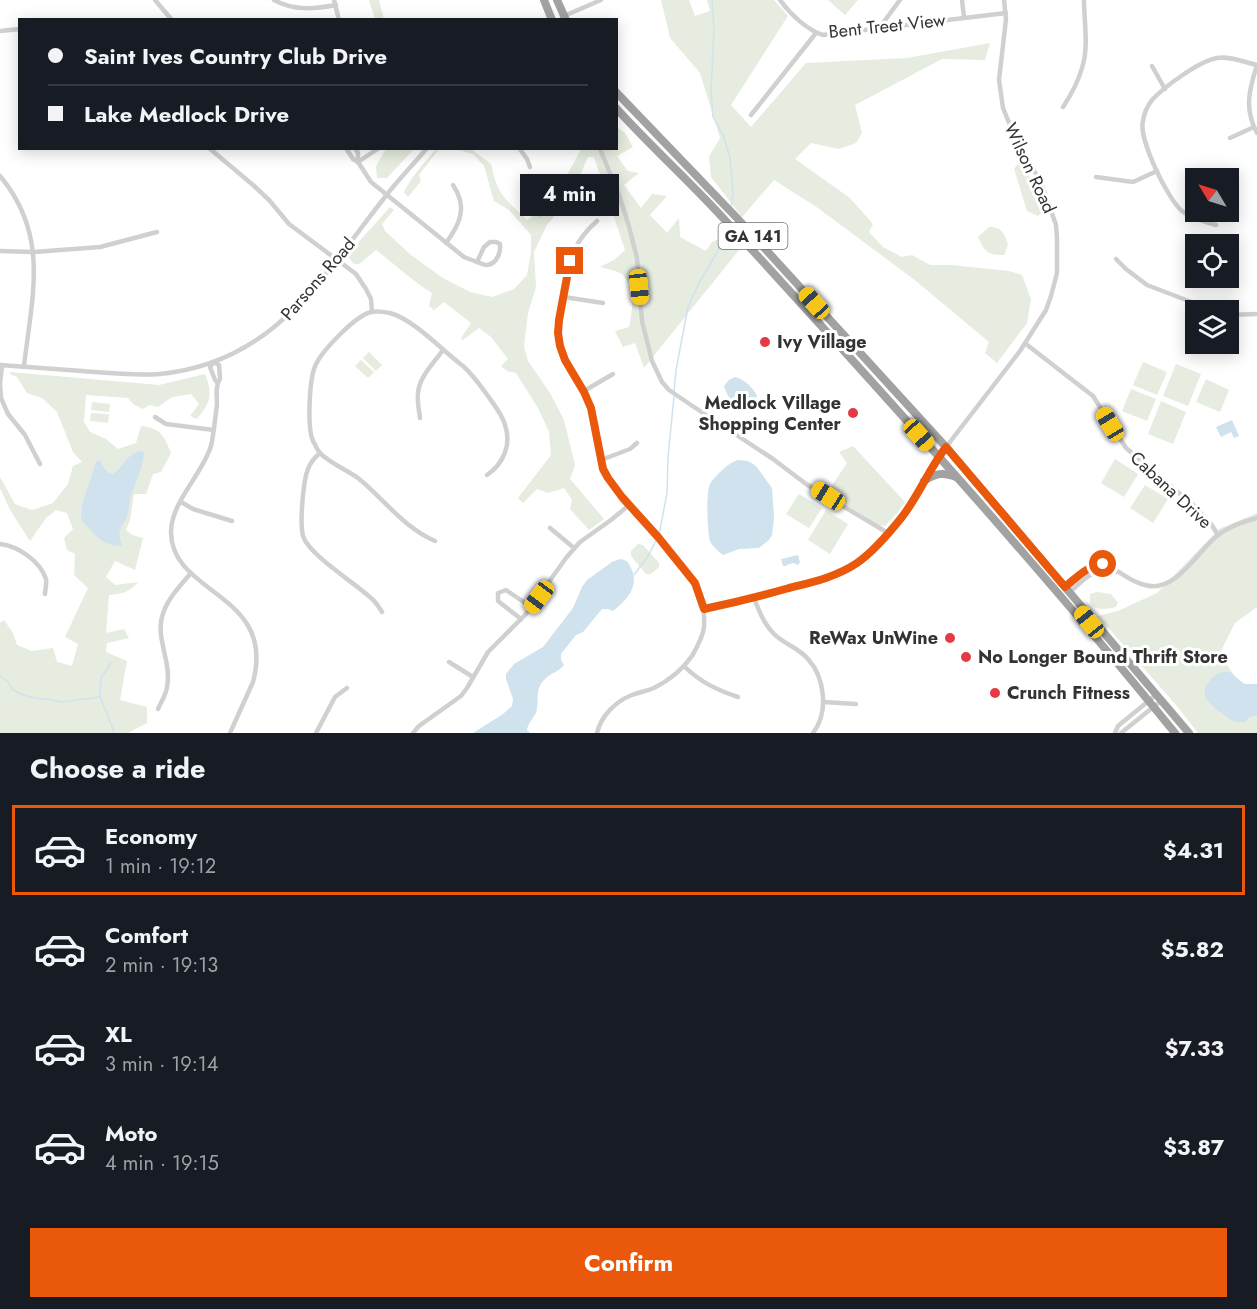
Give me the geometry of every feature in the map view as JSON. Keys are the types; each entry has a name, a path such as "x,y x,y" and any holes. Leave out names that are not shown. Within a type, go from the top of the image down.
{"highway":[{"path":"544,0 551,18"},
{"path":"557,0 563,18"},
{"name":"GA 141","path":"618,94 736,217 946,447 1189,733"},
{"name":"GA 141","path":"618,113 731,226 957,477 1175,733"},
{"path":"924,481 937,474 946,473 957,477"},
{"path":"1008,536 1016,540 1055,585 1068,590"},
{"path":"1060,597 1069,599 1111,646 1117,647"}],"street":[{"path":"155,0 170,18"},
{"path":"274,0 302,9 316,9 335,3 339,18"},
{"path":"563,18 601,0"},
{"name":"Bent Treet View","path":"780,0 792,14 816,33 823,34 1006,13"},
{"path":"880,27 900,0"},
{"path":"962,0 964,17"},
{"name":"Wilson Road","path":"888,533 911,504 938,456 1026,344 1043,315 1057,273 1057,238 1054,217 1042,185 1012,130 1003,108 999,80 1006,13 1004,0"},
{"path":"1063,107 1073,91 1083,66 1084,0"},
{"path":"0,30 18,29"},
{"path":"751,115 816,33"},
{"path":"1216,225 1182,211 1171,199 1146,146 1142,123 1150,102 1200,64 1210,60 1227,57 1257,65 1248,103 1249,115 1257,133"},
{"path":"1152,66 1165,89"},
{"path":"1230,138 1254,127"},
{"path":"211,150 254,185 289,225 356,274 371,299 372,312"},
{"path":"347,150 371,182 464,257 477,262 487,265 495,262 501,252 500,244 490,242 484,247 477,262"},
{"path":"356,150 358,162"},
{"path":"358,162 376,150"},
{"name":"Parsons Road","path":"1,365 144,375 180,371 214,362 248,346 278,324 302,302 338,260 386,195 425,150"},
{"path":"520,150 530,167"},
{"path":"600,150 628,223 637,258 642,321 652,361 662,382 669,390 773,459 806,484 888,533 860,561 835,576 704,609"},
{"path":"1096,177 1133,182 1157,171"},
{"path":"0,176 17,200 31,236 34,277 24,366"},
{"path":"446,243 459,222 461,210 458,192 453,185"},
{"path":"597,221 586,230 570,261 558,326 560,346 591,408 603,469 629,505 695,583 704,609 702,638 684,666 658,686 621,700 600,722 597,733"},
{"path":"0,251 33,252 100,247 157,232"},
{"path":"1116,259 1147,285 1186,300"},
{"path":"564,297 603,303"},
{"path":"435,541 409,526 357,478 320,453 312,438 310,426 310,393 315,366 324,352 364,315 372,312 388,313 404,318 463,366 500,413 508,439 505,454 498,466 487,475"},
{"path":"1239,315 1257,314"},
{"name":"Cabana Drive","path":"1026,344 1093,396 1126,448 1202,513 1218,535"},
{"path":"420,418 418,393 420,385 443,350"},
{"path":"214,362 210,367 214,380 218,382 211,445 206,460 172,520 171,540 178,558 191,573 239,614 250,629 255,648 256,665 253,682 230,733"},
{"path":"1,365 1,398 8,414 25,435 40,464"},
{"path":"584,392 613,374"},
{"path":"155,417 166,424 214,430"},
{"path":"601,460 630,449 637,443"},
{"path":"320,453 307,468 304,480 303,537 314,553 374,599 382,612"},
{"path":"181,502 193,509 232,521"},
{"path":"413,733 418,726 461,696 488,652 531,607 574,548 629,505"},
{"path":"1068,590 1095,565 1103,564 1143,585 1152,587 1163,585 1176,578 1218,535 1257,518"},
{"path":"550,528 574,548"},
{"path":"0,544 14,548 37,564 46,580 45,594"},
{"path":"158,709 166,694 168,679 161,634 162,617 168,602 191,573"},
{"path":"521,619 501,606 498,602 498,593 506,590 531,607"},
{"path":"754,598 764,622 775,635 807,658 817,671 823,702 819,723 813,733"},
{"path":"449,662 473,677"},
{"path":"684,666 710,686 738,697"},
{"path":"316,733 335,698 347,688"},
{"path":"1121,733 1159,697"},
{"path":"823,702 856,704"},
{"path":"1115,733 1118,726 1151,704"}],"shaded area":[{"path":"369,0 379,0 384,18 375,18"},
{"path":"661,0 689,0 695,16 710,11 707,0 774,0 788,16 731,105 751,127 806,63 907,58 990,43 985,60 942,59 855,105 862,133 856,143 839,149 811,143 795,159 850,198 873,224 869,232 883,247 902,257 912,255 930,265 1009,271 1022,275 1031,299 1027,323 997,363 985,353 989,342 916,281 818,208 774,180 742,217 711,177 709,157 720,138 700,73 670,38"},
{"path":"828,0 858,0 845,15"},
{"path":"618,128 625,133 633,147 617,156 628,171 639,173 624,185 641,208 652,194 667,196 650,215 667,233 679,218 680,237 706,251 712,242 726,236 739,250 644,368 635,343 623,347 615,331 629,327 632,307 631,293 630,286 623,275 600,267 614,260 625,250 594,157 588,157 563,206 547,225 534,252 536,287 528,313 524,347 528,361 550,393 564,420 575,465 570,479 604,519 589,530 570,509 572,500 564,488 548,493 537,489 523,503 518,498 551,455 549,432 538,408 516,373 507,371 501,366 508,359 491,337 479,328 463,340 461,338 471,323 444,302 434,310 429,306 432,293 376,250 359,264 354,264 349,258 356,245 390,207 394,210 382,224 385,231 411,255 443,278 470,292 492,297 514,289 527,275 531,235 509,210 494,201 484,166 473,154 459,150 472,150 491,164 496,184 508,201 527,220 532,217 532,192 535,188 541,187 553,201 580,150 618,150"},
{"path":"385,150 413,150 387,178 377,178 376,166"},
{"path":"435,150 438,150 419,175 421,181 408,197 404,192 418,170"},
{"path":"1022,163 1041,199 1043,211 1038,216 1027,211 1014,169"},
{"path":"989,227 997,228 1004,234 1008,245 1004,255 990,253 980,242 978,237"},
{"path":"369,352 382,365 376,371 363,358"},
{"path":"361,360 374,372 368,378 355,366"},
{"path":"1143,362 1167,372 1157,395 1133,385"},
{"path":"1176,364 1201,374 1188,406 1163,396"},
{"path":"10,372 159,385 205,374 208,381 210,393 208,402 197,419 190,416 199,404 191,394 172,397 158,407 149,405 143,409 133,404 128,398 86,395 84,422 90,432 106,439 118,449 136,443 141,426 148,427 161,434 171,453 161,472 153,474 146,494 134,494 126,530 132,535 143,538 135,570 115,561 106,577 115,585 138,582 125,592 109,595 106,633 124,629 129,638 107,643 106,652 127,661 120,700 147,707 147,723 128,733 0,733 0,623 4,620 13,633 17,645 32,651 53,648 57,662 72,666 78,644 65,637 88,588 74,575 75,554 67,550 64,538 73,529 67,513 56,510 46,518 30,541 0,490 0,477 15,504 32,510 53,503 68,484 73,466 82,462 73,452 57,412 42,398 27,393 17,377"},
{"path":"1206,379 1229,390 1220,412 1196,402"},
{"path":"1131,389 1156,399 1147,421 1122,411"},
{"path":"1161,401 1186,412 1173,444 1148,434"},
{"path":"92,402 110,404 109,412 91,410"},
{"path":"91,413 109,414 108,423 90,421"},
{"path":"853,446 905,502 885,526 878,525 827,493 847,463 839,452"},
{"path":"1115,459 1138,474 1124,497 1101,483"},
{"path":"1145,485 1168,499 1153,523 1130,508"},
{"path":"799,494 822,508 809,528 786,514"},
{"path":"826,510 848,524 830,554 808,540"},
{"path":"1257,513 1257,607 1235,623 1221,651 1230,669 1239,680 1246,684 1257,684 1257,733 1198,733 1098,616 1118,611 1157,593 1219,529"},
{"path":"638,544 643,545 659,563 659,567 651,574 646,574 631,556 631,551"},
{"path":"1097,592 1111,594 1118,603 1116,607 1102,609 1094,607 1091,604 1090,594"}],"water":[{"path":"537,191 541,191 550,205 541,218 533,212"},
{"path":"735,377 748,384 757,396 744,410 731,400 724,386"},
{"path":"1232,420 1239,436 1234,438 1231,432 1221,437 1216,427"},
{"path":"140,451 144,452 142,464 130,498 128,513 119,534 122,544 121,546 114,545 98,538 81,520 82,505 96,462 99,460 106,470 113,474 130,456"},
{"path":"738,460 748,461 756,466 772,488 774,518 772,535 759,548 739,549 723,555 710,541 707,512 709,488 719,473"},
{"path":"798,555 800,562 798,565 793,563 783,566 781,559"},
{"path":"620,559 628,562 631,568 634,581 631,592 613,611 602,609 561,654 564,665 546,678 539,688 536,713 527,730 530,733 473,733 512,706 513,699 506,674 514,664 543,647 573,608 587,580"},
{"path":"1230,672 1244,684 1257,684 1257,715 1248,718 1245,722 1231,719 1215,708 1206,697 1205,688 1208,683 1215,676"}],"waterway":[{"path":"712,0 713,117 723,135 730,157 733,193 731,208"},
{"path":"674,392 688,307 724,240 727,227"},
{"path":"634,575 648,556 659,535 667,493 674,397"},
{"path":"111,663 101,678 100,697 113,733"},
{"path":"0,676 8,682 12,689 35,698 62,702 100,697"}],"place":[{"name":"Ivy Village","path":"765,342"},
{"name":"Medlock Village Shopping Center","path":"853,413"},
{"name":"ReWax UnWine","path":"950,638"},
{"name":"No Longer Bound Thrift Store","path":"966,657"},
{"name":"Crunch Fitness","path":"995,693"}],"route":[{"path":"570,261 559,320 560,346 591,408 603,469 622,497 683,566 695,583 704,609 754,598 844,572 860,561 903,516 933,464 946,447 1065,587 1084,571 1095,565 1103,564"}]}
